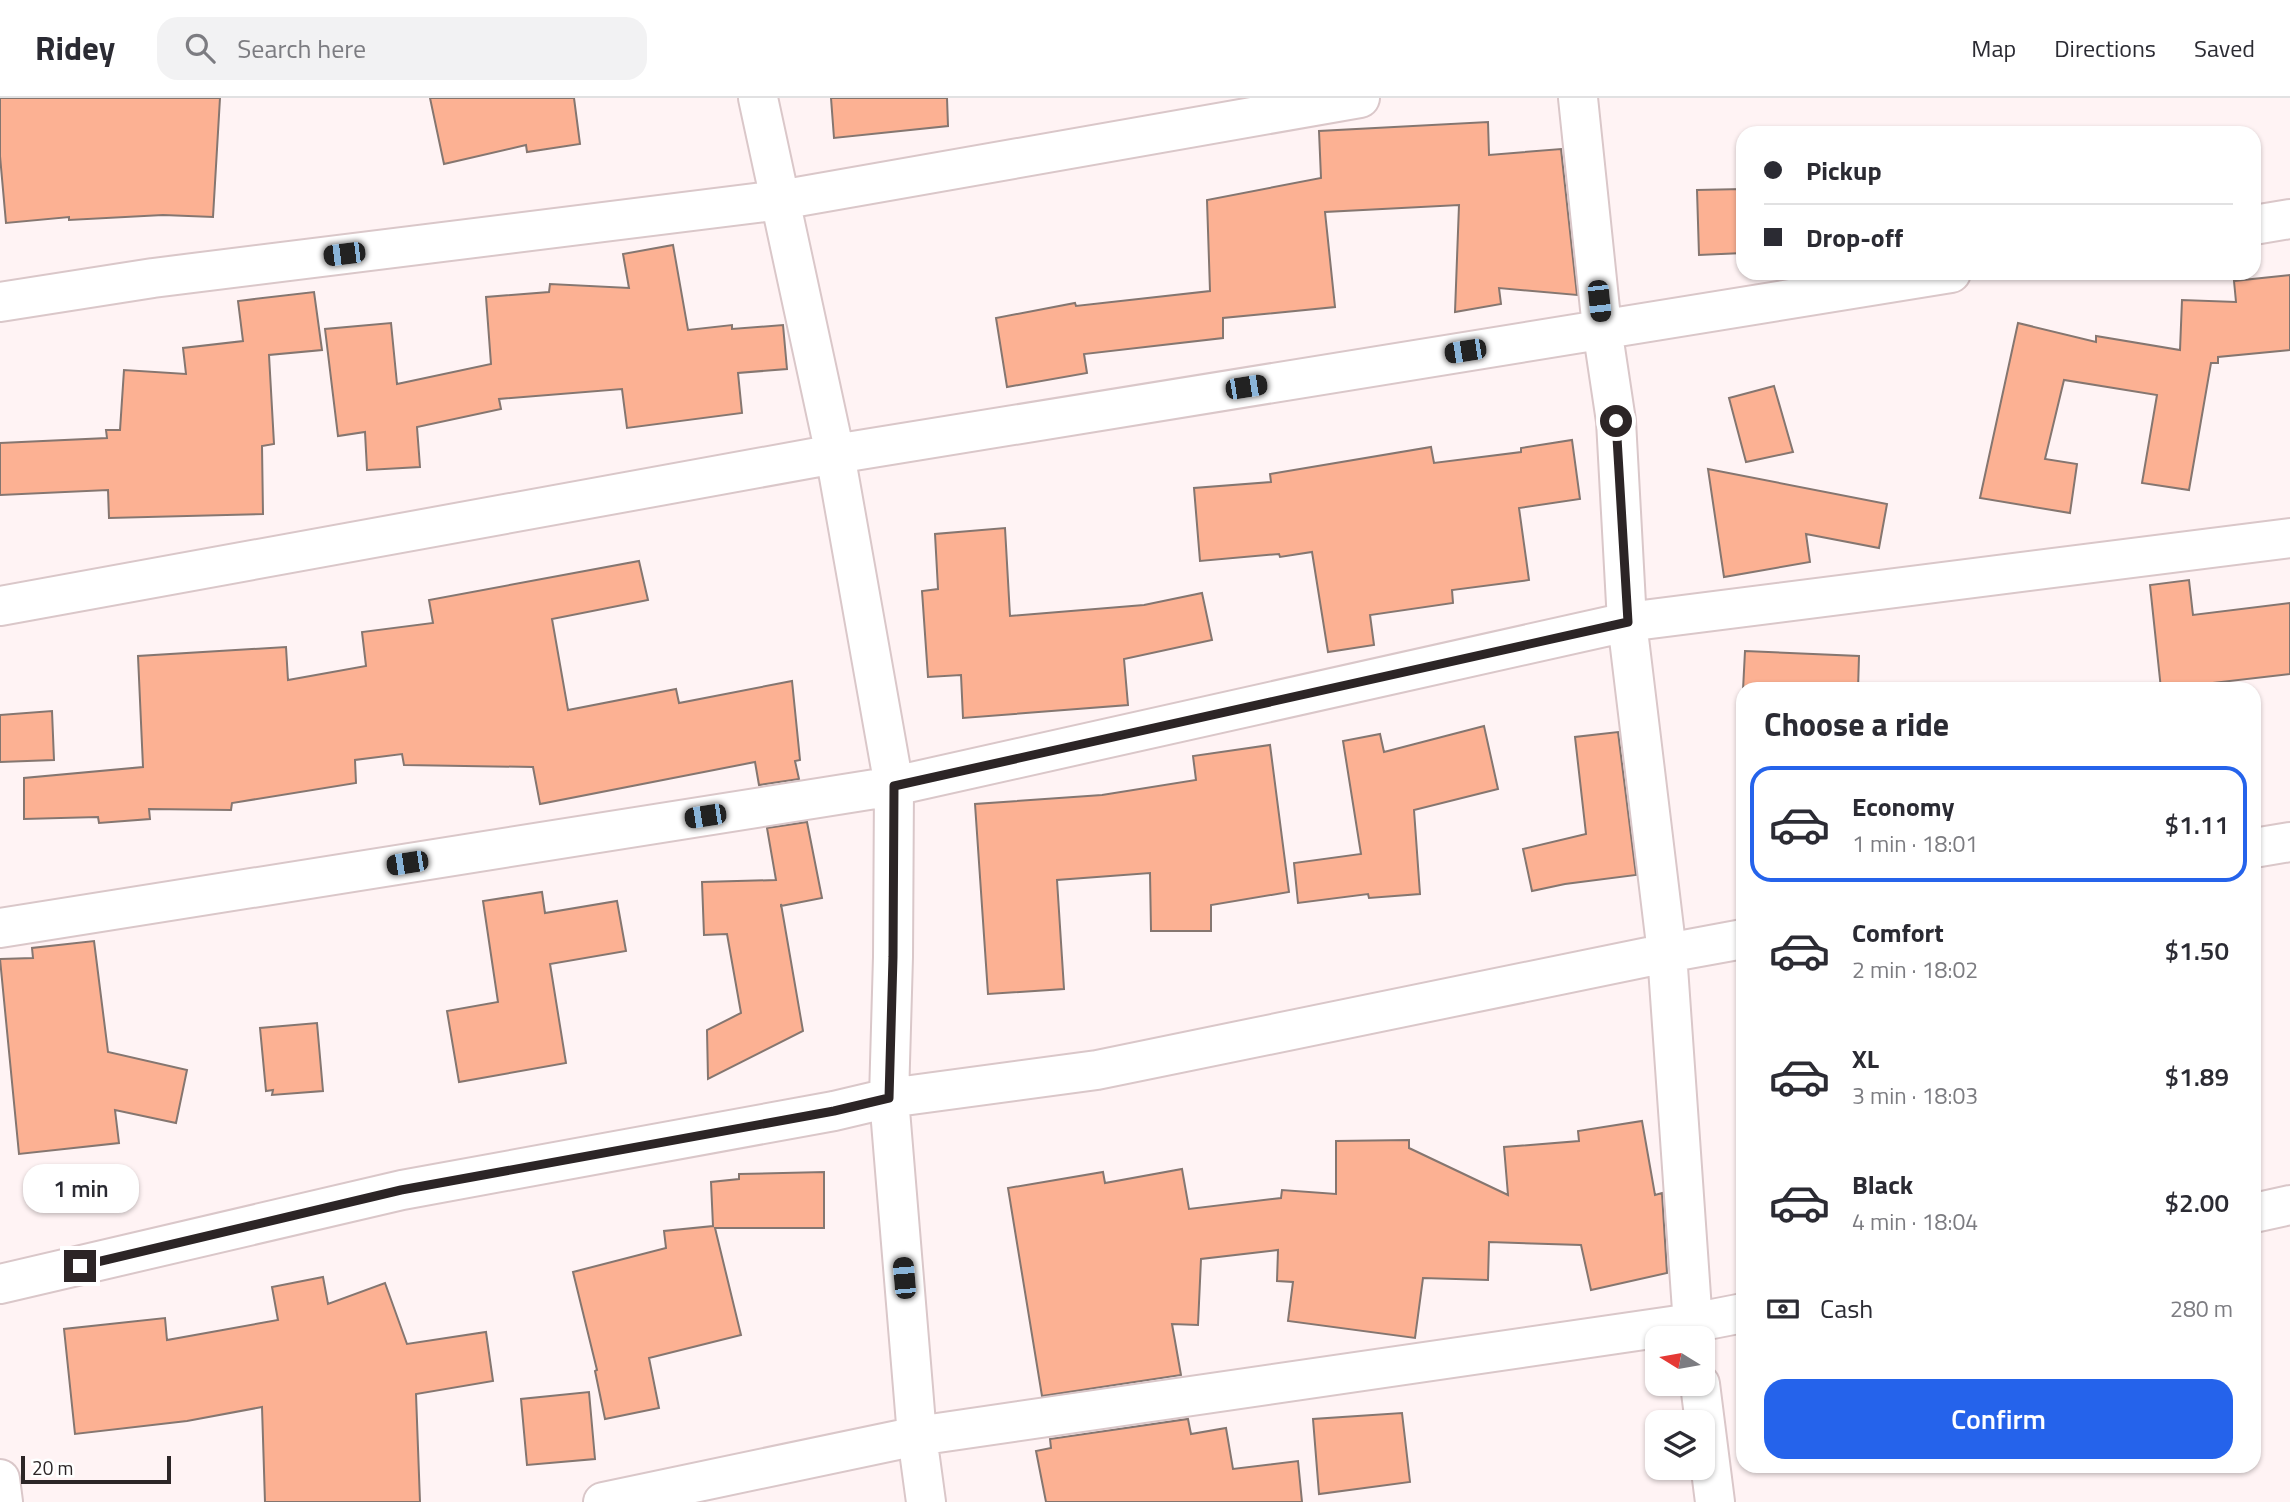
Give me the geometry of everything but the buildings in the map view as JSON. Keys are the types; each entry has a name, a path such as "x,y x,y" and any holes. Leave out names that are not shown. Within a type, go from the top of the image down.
{"street":[{"path":"758,98 835,454 894,786 889,1098 917,1436 926,1502"},
{"path":"0,303 153,278 780,200 1360,98"},
{"path":"1578,98 1602,328 1616,421 1628,622 1667,953 1693,1326"},
{"path":"2261,224 2290,219"},
{"path":"0,606 835,454 1907,280"},
{"path":"0,928 894,786 1628,622 2290,538"},
{"path":"2261,847 2290,842"},
{"path":"0,1284 401,1190 834,1111 889,1098 1097,1070 1736,940"},
{"path":"2261,1212 2290,1206"},
{"path":"1707,1326 1736,1316"},
{"path":"603,1502 917,1436 1645,1337"},
{"path":"1702,1396 1715,1502"},
{"path":"0,1479 3,1502"}],"route":[{"path":"80,1266 401,1190 834,1111 889,1098 894,786 1628,622 1616,421"}]}
